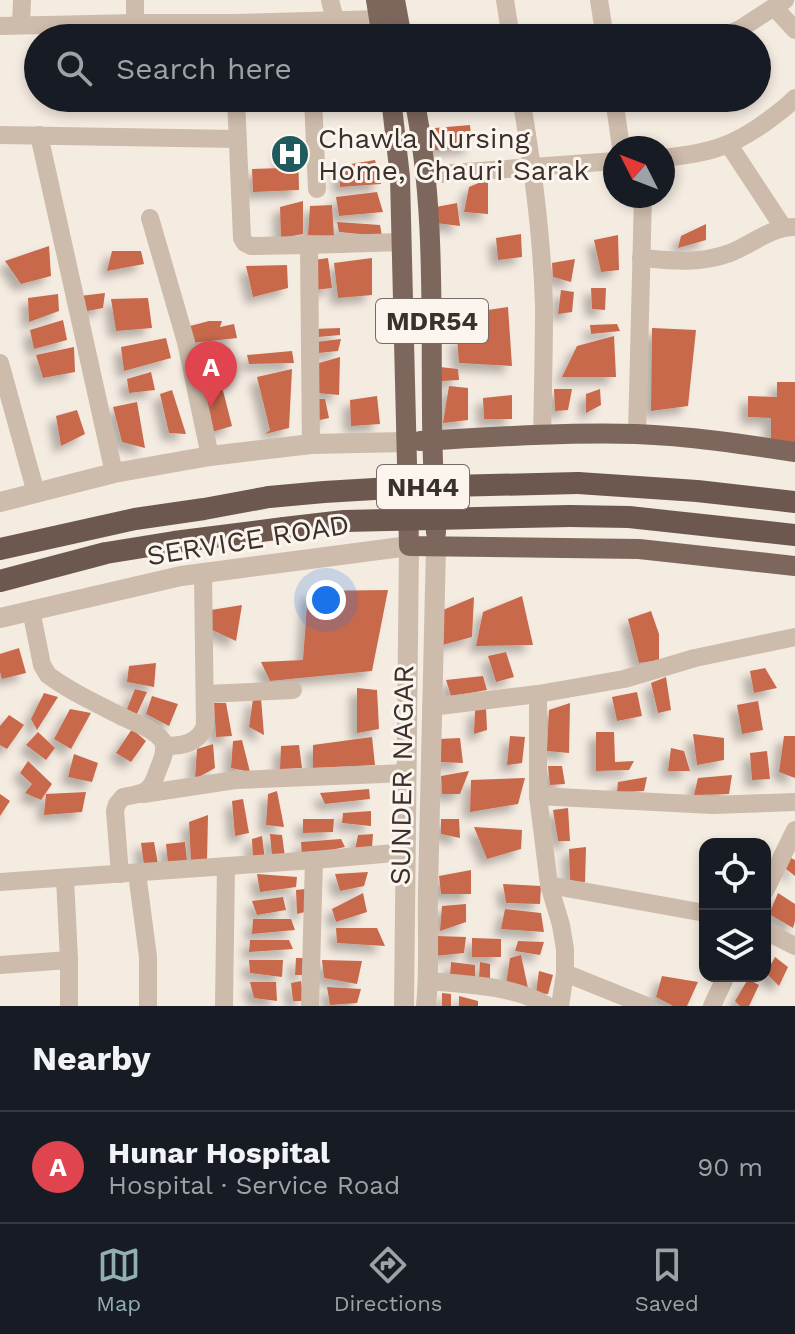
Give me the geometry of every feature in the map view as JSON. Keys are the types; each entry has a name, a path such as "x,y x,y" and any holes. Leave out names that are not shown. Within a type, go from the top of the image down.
{"highway":[{"name":"NH44","path":"0,549 135,519 269,497 408,487 578,483 697,491 795,502"},
{"name":"NH44","path":"0,581 106,553 344,521 629,517 795,535"}],"main road":[{"path":"395,0 399,24"},
{"name":"MDR54","path":"393,112 400,177 409,546"},
{"name":"MDR54","path":"417,112 422,140 432,262 436,546"},
{"path":"406,442 637,434 795,452"},
{"name":"SERVICE ROAD","path":"409,546 639,549 795,566"}],"street":[{"path":"21,25 22,0"},
{"path":"135,0 135,23"},
{"path":"330,0 335,20"},
{"path":"505,0 509,24"},
{"path":"599,0 603,24"},
{"path":"748,24 779,4 795,30"},
{"path":"324,24 335,20 379,19"},
{"path":"78,24 148,24"},
{"path":"0,26 24,25"},
{"path":"675,157 696,155 729,145 751,134 795,98"},
{"path":"236,112 242,238 245,243 251,246 401,242"},
{"path":"314,112 317,189"},
{"path":"523,112 533,168 544,305 542,435"},
{"path":"616,112 619,136"},
{"path":"0,135 237,139"},
{"path":"39,135 114,473"},
{"path":"641,258 679,262 712,259 770,232 789,227 729,145"},
{"path":"425,175 603,162"},
{"path":"637,434 643,208"},
{"path":"150,218 189,354 210,456"},
{"path":"309,245 311,444"},
{"path":"0,363 36,493"},
{"path":"0,502 114,473 210,456 311,444 406,442"},
{"path":"404,1006 409,546"},
{"name":"SERVICE ROAD","path":"0,618 151,582 409,546"},
{"name":"SUNDER NAGAR","path":"426,1006 429,981 431,707 436,546"},
{"path":"164,746 187,744 202,734 205,726 203,573"},
{"path":"31,610 42,665 48,675 153,732 162,740 164,746 154,782 143,794"},
{"path":"431,707 538,694 624,679 695,658 795,637"},
{"path":"206,694 293,690"},
{"path":"538,694 538,796 549,885 565,949 560,1006"},
{"path":"148,1006 148,957 115,811 123,797 235,780 407,773"},
{"path":"538,796 712,805 795,802"},
{"path":"771,879 795,830"},
{"path":"0,882 406,852"},
{"path":"310,1006 314,860"},
{"path":"224,1006 226,866"},
{"path":"65,878 69,1006"},
{"path":"549,885 699,912"},
{"path":"771,934 795,946"},
{"path":"0,965 69,960"},
{"path":"565,973 647,1006"},
{"path":"429,981 515,992 548,1006"},
{"path":"712,1006 723,982"}],"building":[{"path":"470,125 472,147 426,151 424,129"},
{"path":"298,144 299,190 253,192 252,169 282,168 281,145"},
{"path":"375,160 381,184 340,187 339,166"},
{"path":"488,179 488,214 464,212 469,187"},
{"path":"377,192 383,212 339,216 336,197"},
{"path":"303,201 303,234 281,238 280,207"},
{"path":"457,203 460,226 436,223 436,207"},
{"path":"332,205 334,236 308,235 310,206"},
{"path":"337,222 380,225 382,236 339,232"},
{"path":"706,224 706,240 678,248 681,236"},
{"path":"521,234 522,257 498,260 496,238"},
{"path":"618,235 619,270 601,272 594,240"},
{"path":"49,246 51,276 21,284 5,261"},
{"path":"112,251 141,251 144,264 107,271"},
{"path":"328,258 332,288 314,290 314,260"},
{"path":"372,258 372,295 338,298 334,263"},
{"path":"575,259 571,282 553,277 552,263"},
{"path":"287,265 288,288 253,297 246,266"},
{"path":"591,288 606,288 605,310 592,309"},
{"path":"561,290 574,292 572,312 558,314"},
{"path":"105,293 103,308 87,311 80,296"},
{"path":"58,294 59,311 29,322 28,298"},
{"path":"148,298 152,328 116,331 111,299"},
{"path":"508,307 512,366 459,363 457,338 480,338 481,311"},
{"path":"63,320 67,340 34,349 30,330"},
{"path":"222,321 220,327 234,324 237,338 191,343 190,326"},
{"path":"617,324 620,331 591,334 590,325"},
{"path":"340,328 340,335 318,337 314,329"},
{"path":"652,328 696,330 688,406 651,411"},
{"path":"614,336 616,377 562,377 577,346"},
{"path":"166,338 171,358 124,371 121,347"},
{"path":"341,339 338,351 318,353 316,342"},
{"path":"74,347 75,372 43,378 36,355"},
{"path":"292,351 294,363 249,364 247,355"},
{"path":"340,357 339,395 318,393 319,363"},
{"path":"440,367 458,369 459,380 441,381"},
{"path":"292,369 289,428 265,434 270,430 257,377"},
{"path":"151,372 155,390 129,393 127,379"},
{"path":"220,379 232,426 212,432 200,384"},
{"path":"777,382 795,382 795,443 771,443 771,418 748,417 748,396 777,397"},
{"path":"449,386 468,388 468,420 443,423"},
{"path":"554,389 572,389 568,410 555,411"},
{"path":"600,389 601,405 586,413 586,394"},
{"path":"172,390 186,434 169,433 160,394"},
{"path":"512,395 512,419 484,419 483,398"},
{"path":"377,396 380,424 351,426 350,400"},
{"path":"314,399 325,399 329,418 315,421"},
{"path":"137,402 145,448 122,442 113,407"},
{"path":"77,410 85,434 61,446 56,416"},
{"path":"388,590 372,671 270,681 261,662 303,660 308,591"},
{"path":"522,596 533,645 476,646 483,612"},
{"path":"474,597 472,637 442,645 443,610"},
{"path":"242,605 236,641 210,629 211,610"},
{"path":"651,611 659,634 659,660 639,663 628,619"},
{"path":"19,648 26,673 2,679 0,654"},
{"path":"506,652 514,677 496,682 488,656"},
{"path":"156,663 154,687 127,682 129,666"},
{"path":"765,668 777,688 754,693 750,671"},
{"path":"483,676 487,690 451,696 446,680"},
{"path":"666,677 671,710 658,713 651,683"},
{"path":"357,688 377,690 379,729 357,733"},
{"path":"135,689 147,692 136,716 127,709"},
{"path":"637,692 642,716 617,721 612,697"},
{"path":"44,693 58,697 37,730 31,719"},
{"path":"152,696 178,704 169,726 146,714"},
{"path":"261,698 264,735 249,727 253,699"},
{"path":"758,701 763,730 742,734 737,705"},
{"path":"214,703 226,703 232,736 216,737"},
{"path":"570,703 569,753 547,751 549,710"},
{"path":"486,708 487,730 474,734 475,710"},
{"path":"70,709 91,713 71,749 54,739"},
{"path":"9,715 24,725 7,749 0,745 0,726"},
{"path":"132,729 146,741 131,762 116,753"},
{"path":"38,732 55,748 46,760 26,745"},
{"path":"596,732 614,732 615,762 634,761 629,770 596,771"},
{"path":"693,734 724,738 724,760 697,765"},
{"path":"510,736 525,737 522,763 507,765"},
{"path":"784,736 795,736 795,778 779,772"},
{"path":"372,737 375,765 313,768 313,745"},
{"path":"460,738 463,763 440,762 439,739"},
{"path":"242,740 250,772 231,768 233,741"},
{"path":"213,744 215,768 195,779 197,749"},
{"path":"299,745 302,768 280,769 281,746"},
{"path":"671,748 684,751 690,771 668,771"},
{"path":"767,751 770,779 752,780 750,753"},
{"path":"74,754 98,763 92,782 68,777"},
{"path":"28,761 52,784 41,800 25,793 32,784 20,773"},
{"path":"548,766 562,766 565,784 550,785"},
{"path":"469,771 460,794 442,794 441,776"},
{"path":"732,775 729,794 694,795 698,778"},
{"path":"647,777 644,791 617,792 618,782"},
{"path":"525,778 518,804 470,812 471,780"},
{"path":"369,789 370,799 325,804 320,793"},
{"path":"277,791 284,827 266,825 268,794"},
{"path":"86,792 82,812 44,815 46,794"},
{"path":"0,794 10,801 0,816"},
{"path":"243,799 249,833 235,836 232,801"},
{"path":"568,808 570,841 558,841 553,810"},
{"path":"371,811 371,826 342,823 343,813"},
{"path":"208,815 207,861 191,861 189,822"},
{"path":"303,819 334,819 333,832 303,833"},
{"path":"441,819 459,819 460,838 441,834"},
{"path":"474,827 522,830 521,849 487,859"},
{"path":"270,834 282,835 285,857 272,856"},
{"path":"373,834 372,847 355,850 358,835"},
{"path":"262,836 265,860 253,859 252,839"},
{"path":"341,839 345,847 302,856 301,842"},
{"path":"154,842 158,864 144,865 141,843"},
{"path":"185,842 187,861 168,863 166,844"},
{"path":"586,847 585,882 570,881 569,849"},
{"path":"791,858 795,860 795,876 786,869"},
{"path":"471,870 471,894 441,894 439,876"},
{"path":"368,872 364,886 340,891 335,874"},
{"path":"257,874 297,877 296,887 260,892"},
{"path":"503,884 541,886 540,904 506,903"},
{"path":"305,889 305,912 297,914 296,890"},
{"path":"363,893 367,912 336,922 332,909"},
{"path":"778,893 795,904 793,928 771,915"},
{"path":"283,897 286,910 257,915 252,901"},
{"path":"466,904 466,922 440,931 442,906"},
{"path":"505,909 541,913 544,932 501,929"},
{"path":"253,919 291,919 295,930 252,934"},
{"path":"336,928 377,928 385,946 337,943"},
{"path":"437,936 466,937 464,953 434,956"},
{"path":"472,938 501,939 501,957 472,957"},
{"path":"250,940 289,940 293,949 249,952"},
{"path":"518,941 544,942 540,955 515,951"},
{"path":"521,955 528,988 506,985 510,958"},
{"path":"775,957 788,967 779,986 771,978 771,964"},
{"path":"296,958 303,958 305,975 295,975"},
{"path":"249,960 283,960 282,977 250,973"},
{"path":"322,960 362,961 357,984 324,978"},
{"path":"451,962 475,965 475,977 450,976"},
{"path":"480,962 490,964 490,982 479,978"},
{"path":"539,971 553,975 548,994 536,993"},
{"path":"662,976 698,982 687,1006 673,1006 656,997"},
{"path":"301,981 304,1001 293,1001 291,983"},
{"path":"250,982 276,982 277,1001 254,998"},
{"path":"746,982 759,985 749,1006 740,1006 735,1001"},
{"path":"327,987 361,989 357,1003 330,1005"},
{"path":"442,993 451,994 451,1006 442,1006"},
{"path":"459,996 478,1001 478,1006 459,1006"}],"place":[{"name":"Chawla Nursing Home, Chauri Sarak","path":"290,154"},
{"name":"Hunar Hospital","path":"211,407"}]}
